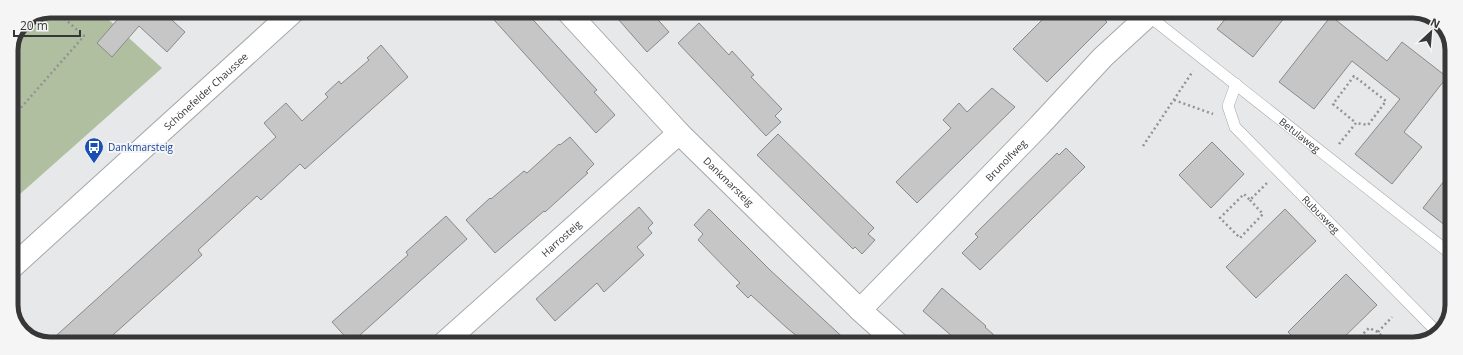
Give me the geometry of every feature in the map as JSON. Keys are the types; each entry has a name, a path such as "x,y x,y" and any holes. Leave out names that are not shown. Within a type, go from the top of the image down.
{"street":[{"name":"Schönefelder Chaussee","path":"18,262 286,18"},
{"name":"Dankmarsteig","path":"573,18 679,133 860,310 890,337"},
{"name":"Brunolfweg","path":"860,310 1142,18"},
{"name":"Harrosteig","path":"451,337 679,133"}],"lane":[{"name":"Betulaweg","path":"1153,18 1445,249"},
{"name":"Rubusweg","path":"1236,84 1228,106 1235,127 1434,329"}],"path":[{"path":"18,111 84,36 64,18"},
{"path":"1143,146 1202,57"},
{"path":"1354,76 1386,101 1368,125 1356,123 1333,104 1354,76"},
{"path":"1174,100 1233,122"},
{"path":"1328,157 1356,123"},
{"path":"1250,200 1279,171"},
{"path":"1244,194 1250,200 1263,214 1240,238 1220,218 1244,194"},
{"path":"1378,332 1392,317"},
{"path":"1360,337 1369,328 1378,332 1383,337"}],"green space":[{"path":"50,18 107,18 162,68 18,196 18,50 20,38 27,27 38,20"}],"building":[{"path":"119,18 170,18 185,32 167,52 139,26 112,57 97,43"},
{"path":"492,18 531,18 597,90 594,92 615,115 596,133"},
{"path":"617,18 656,18 669,32 647,52"},
{"path":"1044,18 1103,18 1107,22 1047,82 1013,49"},
{"path":"1226,18 1284,18 1253,57 1217,29"},
{"path":"1329,18 1333,18 1387,61 1402,42 1445,75 1445,80 1404,132 1422,147 1392,184 1355,154 1400,99 1352,61 1314,109 1279,82"},
{"path":"699,23 729,55 732,51 754,75 751,77 782,109 775,116 781,122 766,136 678,43"},
{"path":"381,45 408,77 305,169 300,164 261,200 257,196 198,250 202,255 111,337 55,337 276,137 264,123 286,103 302,121 328,97 325,94 339,81 341,84 369,60 367,58"},
{"path":"992,88 1015,107 917,203 896,182 951,128 943,120 959,103 967,112"},
{"path":"778,134 874,228 868,234 875,240 862,254 855,247 853,249 757,155"},
{"path":"570,137 594,164 586,172 588,173 545,212 544,211 495,253 466,220 490,198 491,199 524,171 527,173 559,144 560,145"},
{"path":"1212,142 1244,174 1211,208 1179,175"},
{"path":"1066,148 1085,167 980,270 962,253 978,237 975,234 1057,153 1059,155"},
{"path":"1445,180 1445,225 1423,208"},
{"path":"639,207 653,223 648,228 652,233 637,247 644,255 604,292 597,283 555,321 536,299"},
{"path":"709,209 770,270 842,337 798,337 751,295 748,298 736,286 740,283 698,240 703,234 694,225"},
{"path":"1285,209 1316,241 1256,298 1226,267"},
{"path":"446,216 467,239 358,337 346,337 332,322 408,255 406,252"},
{"path":"1346,274 1377,305 1344,337 1293,337 1288,332"},
{"path":"942,288 986,326 985,327 996,337 953,337 923,311"}],"place":[{"name":"Dankmarsteig","path":"94,164"}]}
